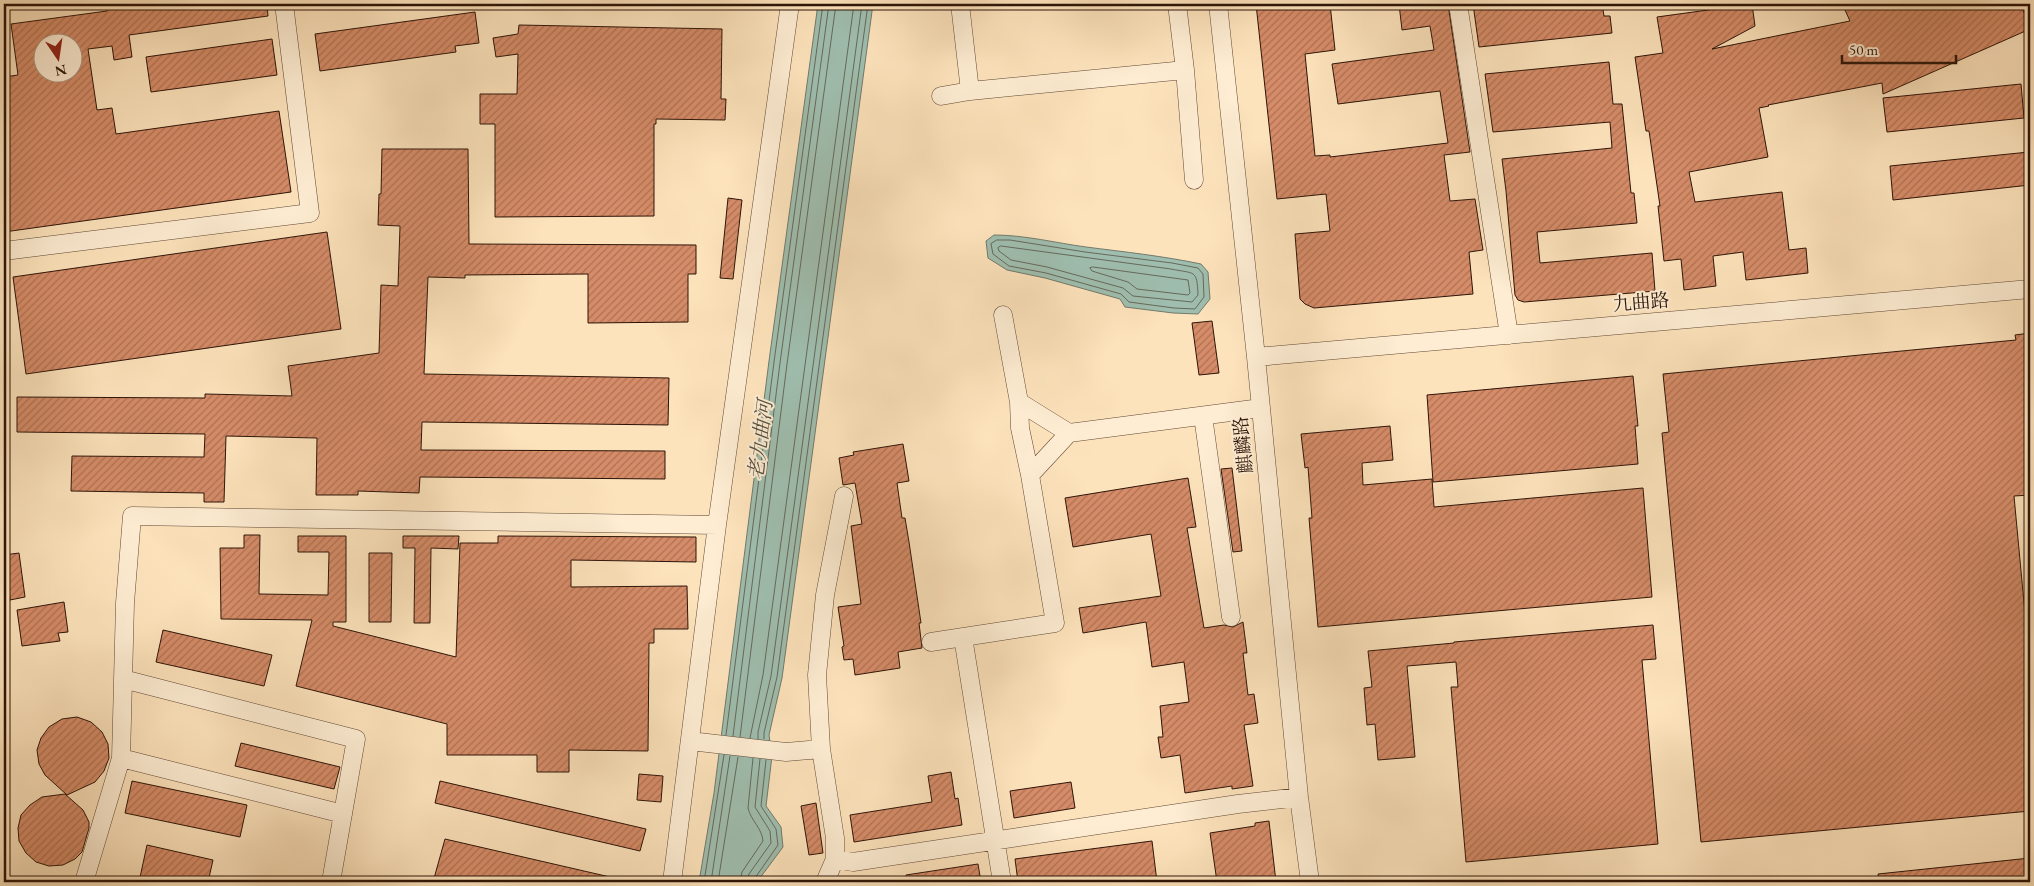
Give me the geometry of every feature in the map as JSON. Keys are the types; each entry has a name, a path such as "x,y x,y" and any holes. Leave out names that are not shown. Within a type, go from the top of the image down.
{"street":[{"path":"4,251 310,213 284,4"},
{"path":"672,882 718,525 790,4"},
{"path":"960,4 970,91"},
{"path":"1177,4 1185,70 1194,180"},
{"name":"麒麟路","path":"1218,4 1256,357 1299,797 1310,882"},
{"path":"1458,4 1509,335"},
{"path":"941,96 970,91 1185,70"},
{"name":"九曲路","path":"1256,357 2030,289"},
{"path":"931,642 1054,623 1030,475 1020,428 1019,402 1003,315"},
{"path":"1019,402 1069,433 1261,408"},
{"path":"1203,416 1231,617"},
{"path":"1030,475 1069,433"},
{"path":"826,882 835,859 835,838 822,749 817,675 825,595 844,496"},
{"path":"84,882 122,758 125,603 132,516 718,525"},
{"path":"962,637 1002,882"},
{"path":"123,679 356,739 331,882"},
{"path":"690,741 786,752 822,749"},
{"path":"122,758 343,814"},
{"path":"835,859 853,862 1299,797"}],"water":[{"name":"老九曲河","path":"818,4 873,4 782,678 769,735 772,756 766,806 781,827 783,847 757,882 699,882 714,793 769,361"},
{"path":"994,235 1006,235 1158,256 1201,264 1208,272 1210,299 1198,314 1125,307 1120,299 1045,278 1007,270 988,258 986,241"}],"building":[{"path":"124,4 267,4 268,16 129,35 132,57 114,60 112,46 88,49 97,110 112,108 116,134 279,111 291,192 4,232 4,77 18,75 11,24 107,11 106,6"},
{"path":"1256,4 1330,4 1335,50 1305,54 1315,156 1330,155 1330,157 1448,143 1440,91 1338,104 1332,64 1434,50 1430,26 1402,30 1399,4 1448,4 1470,152 1444,155 1450,201 1475,199 1483,250 1469,252 1473,294 1314,308 1305,304 1300,299 1295,234 1330,231 1326,194 1277,199"},
{"path":"1473,4 1602,4 1604,16 1610,16 1612,33 1479,47"},
{"path":"1752,4 1755,26 1712,49 1850,21 1845,10 1859,4 2021,4 2030,29 1883,94 1882,83 1759,108 1768,157 1689,172 1695,202 1782,192 1789,250 1806,248 1808,273 1746,280 1743,252 1713,256 1716,286 1684,290 1681,259 1664,261 1658,206 1660,206 1649,131 1646,131 1635,57 1663,53 1657,17"},
{"path":"475,12 479,43 455,46 456,52 320,71 315,34"},
{"path":"519,25 722,29 721,99 726,99 725,120 656,119 656,124 654,124 654,216 495,217 495,124 480,124 480,94 517,94 518,54 496,57 493,38 518,34"},
{"path":"272,39 277,75 151,92 146,57"},
{"path":"1609,62 1613,104 1622,104 1631,193 1634,193 1637,223 1537,232 1540,263 1652,253 1655,291 1524,302 1518,300 1515,295 1502,159 1612,148 1610,122 1493,132 1485,74"},
{"path":"2021,84 2024,118 1887,132 1883,98"},
{"path":"382,149 468,149 469,244 696,245 696,274 688,274 688,322 588,323 588,274 465,275 465,278 428,277 424,374 669,378 668,425 422,422 421,450 665,451 665,479 420,477 419,493 358,491 358,495 316,495 317,438 226,436 224,502 204,502 204,493 71,491 72,456 204,457 205,434 17,432 17,397 205,398 205,394 292,396 288,366 379,353 381,285 398,286 400,226 378,225"},
{"path":"2029,152 2030,185 1893,200 1890,166"},
{"path":"728,198 742,200 733,279 720,278"},
{"path":"327,232 341,329 26,374 13,277"},
{"path":"1212,321 1219,373 1199,375 1192,323"},
{"path":"2030,333 2030,495 2014,496 2030,667 2030,811 1701,842 1662,433 1669,432 1663,374 2016,340 2015,335"},
{"path":"1633,376 1638,426 1635,426 1638,464 1433,482 1427,395"},
{"path":"1390,426 1393,460 1362,463 1363,485 1432,479 1434,507 1643,488 1652,597 1318,627 1309,518 1312,518 1308,467 1305,468 1301,434"},
{"path":"903,444 909,481 897,483 902,518 905,518 909,542 921,623 919,623 922,648 898,652 900,668 855,675 853,659 844,660 842,647 844,646 838,607 861,604 851,526 862,524 855,483 843,485 839,458 854,455 853,452"},
{"path":"1232,468 1242,551 1233,552 1221,469"},
{"path":"1188,478 1196,527 1187,528 1204,628 1224,625 1233,627 1243,622 1247,653 1243,653 1248,695 1254,694 1258,723 1244,725 1253,786 1232,789 1232,786 1185,793 1180,755 1161,758 1158,737 1163,737 1160,706 1189,702 1184,662 1152,667 1146,622 1083,633 1079,608 1161,596 1151,534 1073,547 1065,498"},
{"path":"244,535 260,535 259,594 328,595 329,552 298,552 298,536 346,536 346,622 333,622 333,626 456,657 460,543 498,543 498,536 696,537 696,562 571,560 571,587 687,586 688,629 654,629 654,643 649,643 648,751 569,750 569,772 537,772 537,755 447,755 447,724 296,686 312,620 221,619 220,548 244,548"},
{"path":"403,536 459,536 458,549 431,548 430,623 414,623 415,548 403,548"},
{"path":"19,553 25,597 10,600 4,555"},
{"path":"369,553 392,553 391,622 369,622"},
{"path":"64,602 68,632 58,633 60,641 22,646 17,610"},
{"path":"1653,625 1656,659 1642,660 1658,844 1466,862 1451,687 1458,687 1456,662 1407,666 1415,757 1378,760 1375,724 1367,725 1364,688 1372,687 1368,651"},
{"path":"163,630 272,655 264,686 156,662"},
{"path":"77,717 91,722 102,732 108,744 109,758 104,771 95,782 67,795 45,775 39,764 37,750 41,738 49,727 62,719"},
{"path":"241,743 340,767 334,789 235,766"},
{"path":"951,772 955,799 958,798 962,825 854,842 850,815 932,802 928,776"},
{"path":"639,774 663,776 661,802 637,800"},
{"path":"132,781 247,805 240,837 125,813"},
{"path":"440,781 646,829 640,851 435,803"},
{"path":"1071,782 1075,808 1014,818 1010,791"},
{"path":"65,794 83,810 89,822 82,852 75,859 63,865 49,866 36,862 26,853 19,841 18,828 21,815 30,805 42,797"},
{"path":"816,803 823,853 809,855 801,806"},
{"path":"1269,821 1276,882 1217,882 1210,833 1255,826 1255,823"},
{"path":"445,839 610,877 609,882 433,882"},
{"path":"1152,841 1157,882 1018,882 1015,859"},
{"path":"147,845 213,860 208,882 139,882"},
{"path":"2030,858 2030,882 1879,882 1878,874"},
{"path":"978,864 981,882 906,882 906,875"}]}
